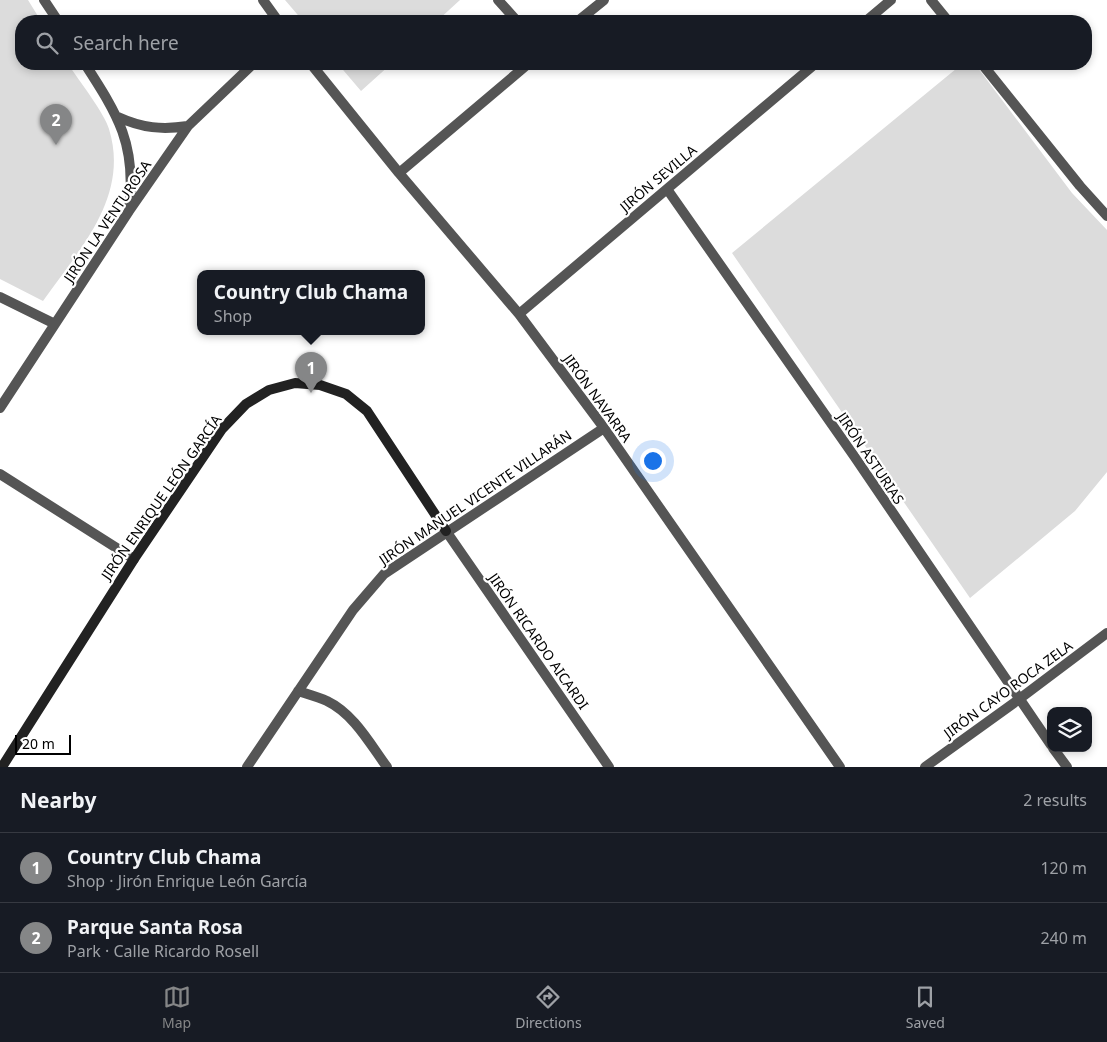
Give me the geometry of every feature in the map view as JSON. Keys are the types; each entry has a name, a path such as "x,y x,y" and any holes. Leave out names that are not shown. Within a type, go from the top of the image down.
{"street":[{"path":"44,0 54,15"},
{"path":"263,0 274,15"},
{"path":"498,0 512,15"},
{"path":"585,15 604,0"},
{"path":"873,15 891,0"},
{"path":"931,0 943,15"},
{"path":"89,70 118,117 128,152 131,188 129,211"},
{"name":"JIRÓN LA VENTUROSA","path":"0,408 129,211 188,126 247,70"},
{"name":"JIRÓN NAVARRA","path":"316,70 399,174 519,314 604,428 840,767"},
{"path":"399,174 521,70"},
{"name":"JIRÓN SEVILLA","path":"519,314 808,70"},
{"path":"987,70 1080,186 1107,216"},
{"path":"118,117 144,127 170,129 188,126"},
{"name":"JIRÓN ASTURIAS","path":"666,189 854,456 1018,700 1047,740"},
{"path":"0,297 55,324"},
{"name":"JIRÓN ENRIQUE LEÓN GARCÍA","path":"2,767 134,559 222,429 246,404 269,390 295,383 320,385 346,394 367,411 446,531"},
{"name":"JIRÓN MANUEL VICENTE VILLARÁN","path":"247,767 353,610 384,574 446,531 604,428"},
{"path":"0,474 134,559"},
{"name":"JIRÓN RICARDO AICARDI","path":"446,531 609,767"},
{"name":"JIRÓN CAYO ROCA ZELA","path":"925,767 1107,633"},
{"path":"298,691 327,701 340,709 352,721 387,767"},
{"path":"1056,752 1067,767"}],"shaded area":[{"path":"0,0 28,0 37,15 15,15 15,70 72,70 97,106 109,129 114,154 113,177 107,200 97,221 85,242 43,301 0,279"},
{"path":"285,0 460,0 444,15 298,15"},
{"path":"343,70 384,70 361,91"},
{"path":"955,70 980,70 1072,193 1107,230 1107,472 1075,511 970,598 732,253"}],"place":[{"name":"Parque Santa Rosa","path":"56,145"},
{"name":"Country Club Chama","path":"311,393"}]}
